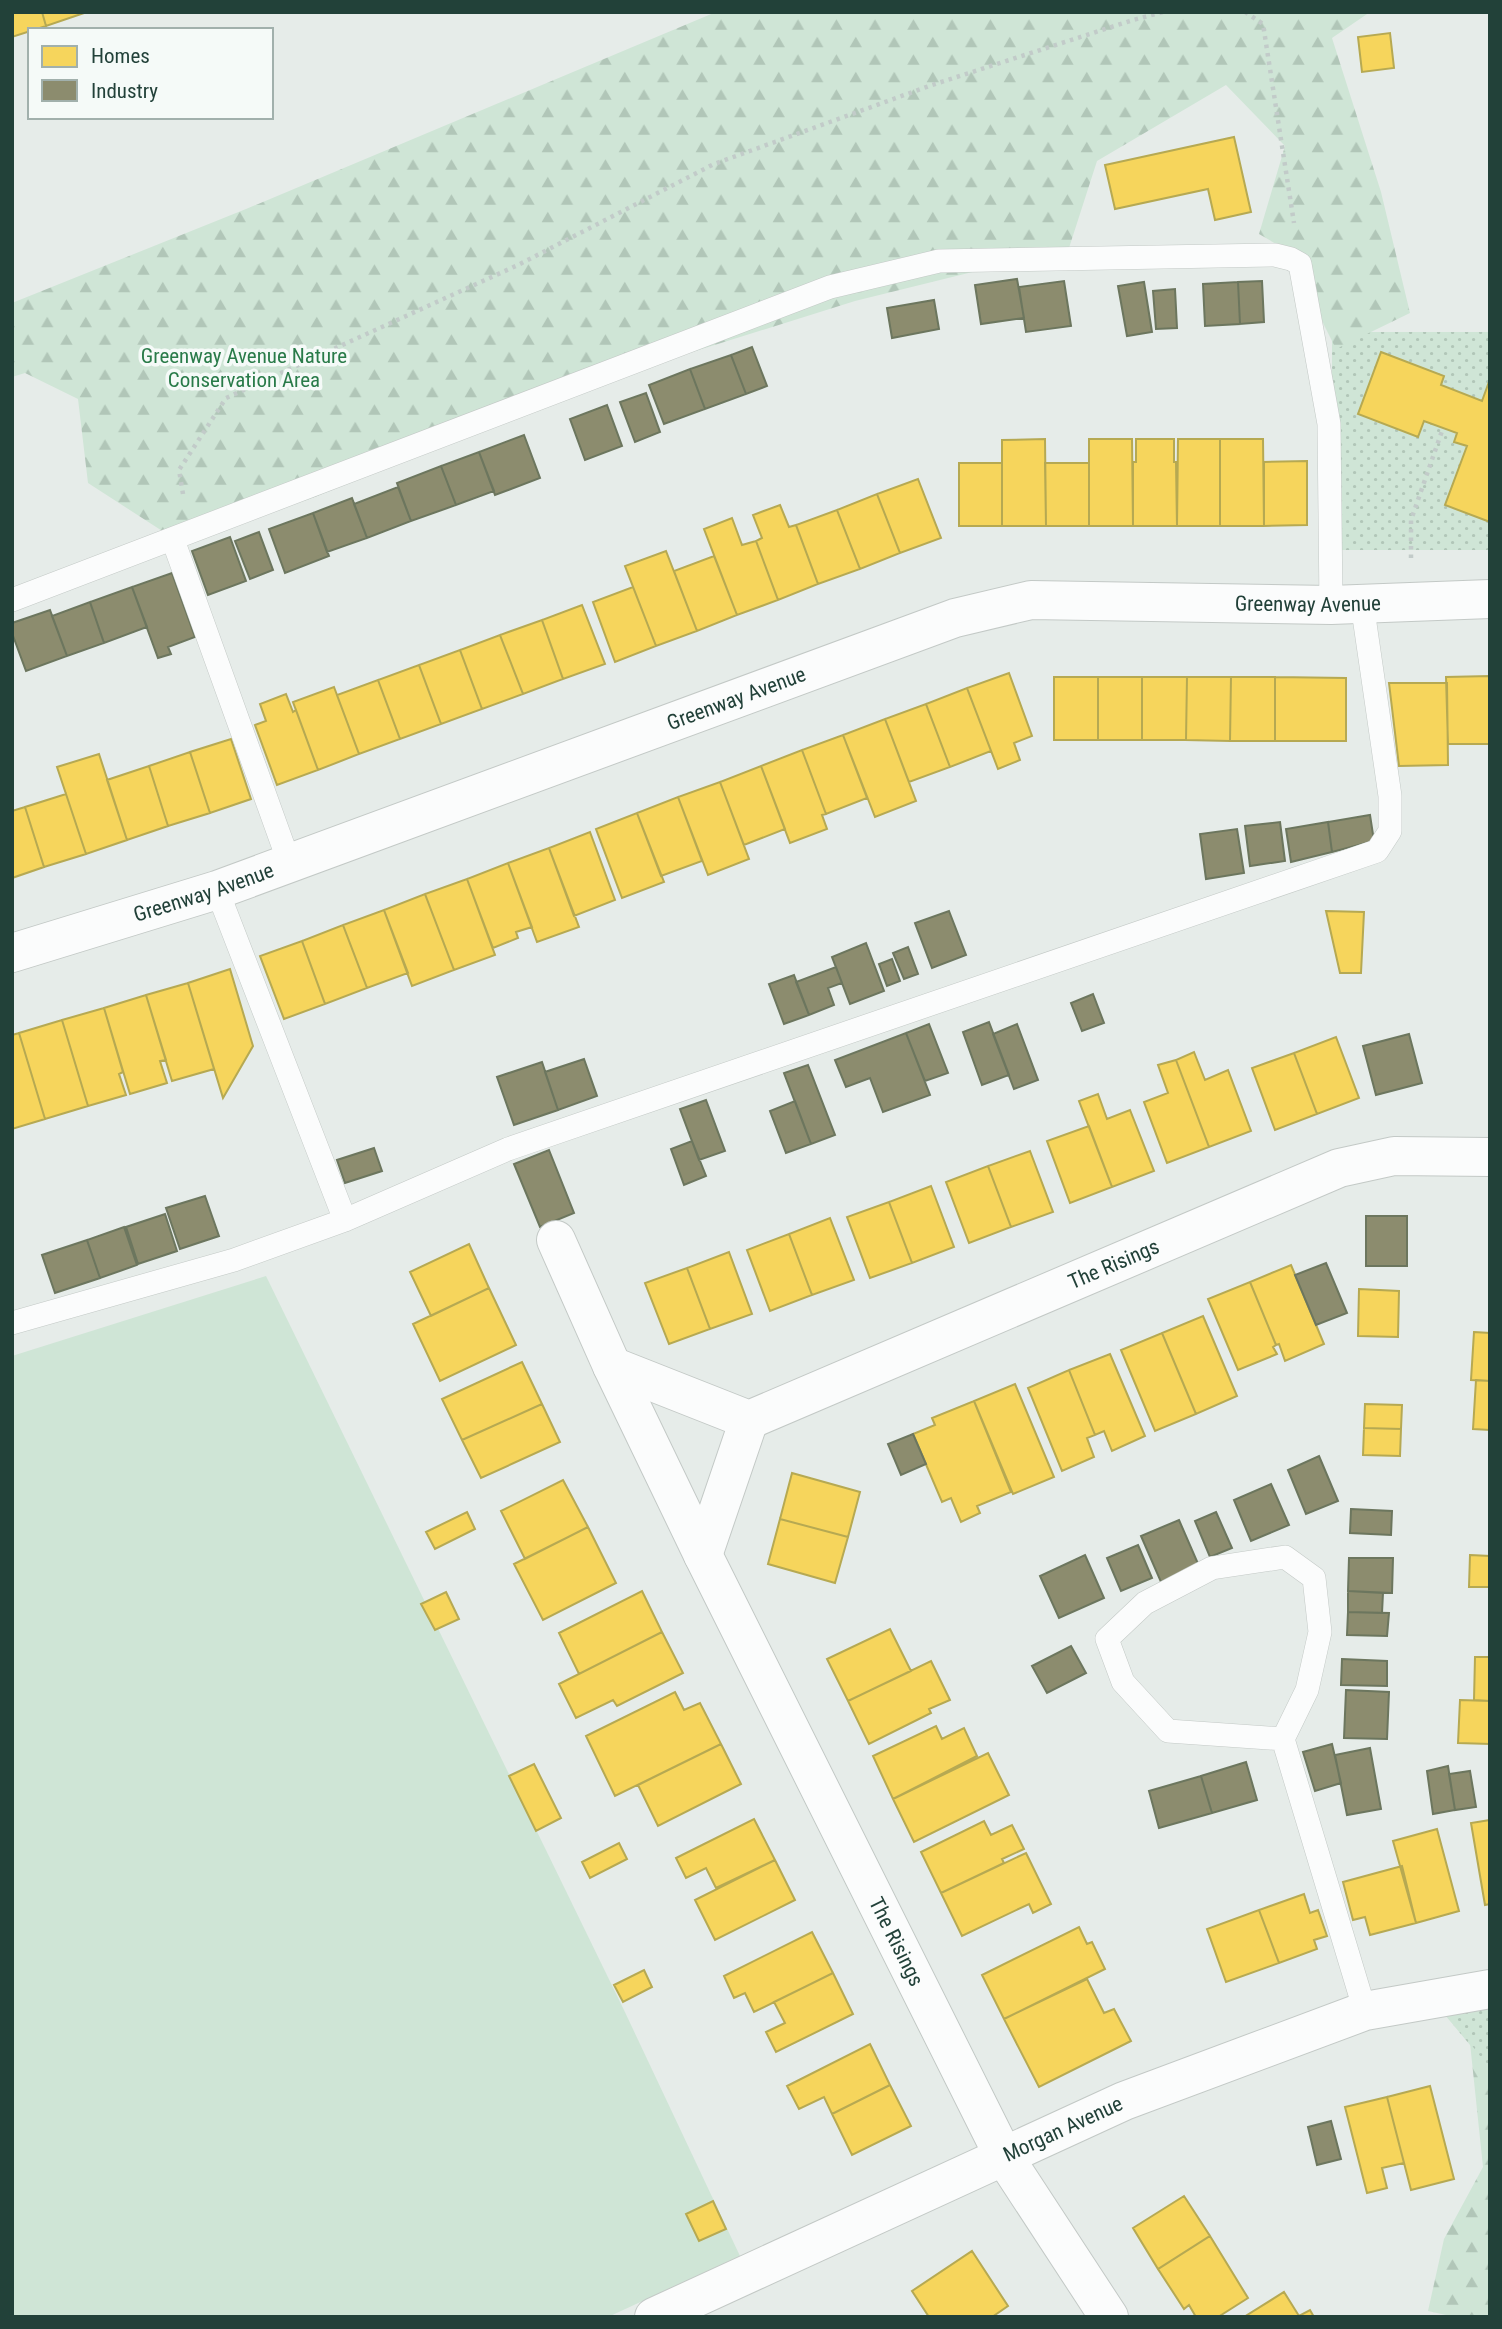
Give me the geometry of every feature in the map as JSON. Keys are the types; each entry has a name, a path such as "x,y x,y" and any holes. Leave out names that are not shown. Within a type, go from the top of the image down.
{"street":[{"name":"Greenway Avenue","path":"12,953 217,890 955,618 1031,600 1347,604 1490,599"},
{"name":"The Risings","path":"749,1420 1339,1168 1394,1156 1490,1157"},
{"name":"The Risings","path":"556,1240 612,1366 704,1555 1003,2155 1109,2317"},
{"path":"612,1366 749,1420 704,1555"},
{"name":"Morgan Avenue","path":"654,2317 1124,2101 1365,2011 1490,1989"}],"lane":[{"path":"12,600 830,286 939,261 1275,255 1300,264 1329,424 1347,604 1390,796 1390,831 1377,851 508,1149 345,1220 234,1260 12,1323"},
{"path":"181,536 289,862"},
{"path":"217,890 345,1220"},
{"path":"1283,1739 1168,1731 1123,1682 1107,1639 1145,1603 1212,1568 1285,1557 1314,1578 1320,1632 1307,1690 1283,1739 1365,2011"}],"path":[{"path":"181,536 179,470 226,398 518,265 714,164 933,85 1163,12"},
{"path":"1245,12 1263,24 1294,215 1291,259"},
{"path":"1410,601 1411,520 1443,428"}],"green space":[{"name":"Greenway Avenue Nature Conservation Area","path":"716,12 1370,12 1332,38 1381,192 1410,313 1336,349 1314,305 1302,259 1259,234 1285,146 1226,85 1097,161 1069,248 855,301 635,370 307,500 170,536 88,483 78,399 25,373 12,377 12,303 246,209"},
{"path":"1332,332 1490,332 1490,550 1332,550"},
{"path":"266,1276 623,2008 740,2256 608,2317 12,2317 12,1356"},
{"path":"1490,2008 1490,2069 1445,2015"},
{"path":"1470,2043 1490,2069 1490,2317 1455,2317 1428,2311 1444,2239 1483,2167"}],"building: Homes":[{"path":"12,12 42,12 46,26 28,28 28,32 12,37"},
{"path":"42,12 87,12 46,26"},
{"path":"1390,33 1394,68 1362,72 1358,37"},
{"path":"1234,137 1251,212 1215,220 1208,189 1115,209 1105,165"},
{"path":"1381,352 1444,376 1441,385 1482,401 1490,379 1490,522 1445,505 1467,446 1454,442 1457,433 1424,421 1418,437 1358,414"},
{"path":"1045,439 1046,526 1002,526 1002,440"},
{"path":"1089,439 1132,439 1133,526 1089,526"},
{"path":"1136,439 1174,439 1177,526 1133,526 1133,462 1136,462"},
{"path":"1178,439 1220,439 1220,526 1177,526"},
{"path":"1220,439 1263,439 1264,526 1220,526"},
{"path":"1307,461 1307,525 1264,526 1264,462"},
{"path":"959,463 1002,463 1002,526 959,526"},
{"path":"1045,463 1089,463 1089,526 1046,526"},
{"path":"918,479 941,538 900,553 877,494"},
{"path":"877,494 900,553 860,569 837,510"},
{"path":"780,505 789,527 796,525 818,584 778,600 756,541 762,538 753,515"},
{"path":"837,510 860,569 818,584 796,525"},
{"path":"732,518 742,545 756,541 778,600 737,615 704,529"},
{"path":"666,551 697,631 656,646 625,566"},
{"path":"714,556 737,615 697,631 674,571"},
{"path":"633,587 656,646 615,662 593,602"},
{"path":"582,605 605,664 563,679 542,620"},
{"path":"542,620 563,679 523,694 500,635"},
{"path":"500,635 523,694 482,709 460,650"},
{"path":"460,650 482,709 441,724 419,665"},
{"path":"419,665 441,724 400,739 378,680"},
{"path":"1009,673 1032,736 1014,743 1020,760 998,769 967,688"},
{"path":"1490,676 1490,744 1448,744 1446,677"},
{"path":"1054,677 1098,677 1098,740 1054,740"},
{"path":"1098,677 1142,677 1142,740 1098,740"},
{"path":"1142,677 1187,677 1186,740 1142,740"},
{"path":"1187,677 1231,677 1230,741 1186,740"},
{"path":"1231,677 1275,677 1275,741 1230,741"},
{"path":"1275,677 1346,678 1346,741 1275,741"},
{"path":"378,680 400,739 359,754 337,695"},
{"path":"1389,683 1447,683 1448,765 1399,766"},
{"path":"334,687 359,754 318,770 293,702"},
{"path":"967,688 991,751 950,767 926,704"},
{"path":"286,694 293,712 296,710 318,770 277,785 255,725 266,721 260,704"},
{"path":"926,704 950,767 909,782 885,719"},
{"path":"885,719 916,801 875,817 843,735"},
{"path":"843,735 867,798 826,814 802,750"},
{"path":"231,739 251,799 210,813 190,752"},
{"path":"802,750 826,814 822,815 827,829 790,843 761,766"},
{"path":"190,752 210,813 168,826 149,766"},
{"path":"99,754 127,840 86,854 57,767"},
{"path":"149,766 168,826 127,840 107,780"},
{"path":"761,766 785,829 744,845 720,782"},
{"path":"720,782 749,859 708,875 678,797"},
{"path":"66,794 86,854 44,867 25,807"},
{"path":"678,797 702,861 661,876 637,813"},
{"path":"25,807 44,867 12,878 12,811"},
{"path":"637,813 664,882 622,898 596,829"},
{"path":"590,832 615,900 574,916 549,848"},
{"path":"549,848 579,927 537,942 508,863"},
{"path":"508,863 532,927 516,932 518,938 493,948 467,879"},
{"path":"467,879 495,955 454,970 425,894"},
{"path":"425,894 454,970 412,986 384,910"},
{"path":"384,910 408,973 367,988 343,925"},
{"path":"1326,911 1364,912 1361,973 1340,973"},
{"path":"343,925 367,988 325,1004 302,941"},
{"path":"302,941 325,1004 284,1019 260,956"},
{"path":"230,969 253,1046 223,1098 188,983"},
{"path":"188,983 214,1069 172,1081 146,995"},
{"path":"146,995 166,1060 160,1061 167,1083 130,1094 104,1008"},
{"path":"104,1008 123,1072 119,1074 126,1095 88,1106 62,1020"},
{"path":"62,1020 88,1106 45,1119 19,1033"},
{"path":"19,1033 45,1119 12,1129 12,1035"},
{"path":"1336,1037 1359,1098 1317,1114 1294,1053"},
{"path":"1194,1052 1205,1080 1228,1070 1251,1131 1209,1147 1176,1060"},
{"path":"1294,1053 1317,1114 1275,1130 1252,1068"},
{"path":"1176,1060 1209,1147 1167,1163 1144,1102 1168,1093 1158,1065"},
{"path":"1098,1094 1107,1119 1130,1110 1154,1171 1112,1187 1079,1101"},
{"path":"1089,1126 1112,1187 1070,1203 1047,1141"},
{"path":"1030,1151 1053,1212 1011,1227 988,1166"},
{"path":"988,1166 1011,1227 969,1243 946,1182"},
{"path":"931,1186 954,1247 912,1263 889,1202"},
{"path":"889,1202 912,1263 870,1278 847,1217"},
{"path":"830,1218 854,1280 812,1295 789,1234"},
{"path":"789,1234 812,1295 770,1311 747,1250"},
{"path":"469,1244 489,1288 431,1316 410,1272"},
{"path":"729,1252 752,1314 710,1329 687,1268"},
{"path":"1291,1265 1324,1344 1285,1361 1250,1282"},
{"path":"687,1268 710,1329 669,1344 645,1283"},
{"path":"1250,1282 1276,1345 1273,1347 1277,1354 1238,1370 1208,1299"},
{"path":"489,1288 516,1345 440,1381 413,1324"},
{"path":"1359,1289 1399,1291 1398,1337 1358,1336"},
{"path":"1203,1316 1237,1396 1196,1414 1162,1333"},
{"path":"1474,1332 1490,1333 1490,1381 1471,1380"},
{"path":"1162,1333 1196,1414 1155,1431 1121,1350"},
{"path":"1110,1354 1145,1436 1112,1451 1104,1431 1095,1435 1069,1370"},
{"path":"522,1362 542,1404 462,1440 442,1399"},
{"path":"1069,1370 1095,1435 1087,1438 1094,1457 1062,1471 1028,1388"},
{"path":"1476,1380 1490,1381 1490,1430 1473,1429"},
{"path":"1015,1384 1054,1477 1013,1494 974,1401"},
{"path":"974,1401 1011,1492 977,1506 980,1513 961,1522 951,1498 942,1502 913,1434 935,1425 932,1418"},
{"path":"542,1404 560,1442 481,1478 462,1440"},
{"path":"1365,1404 1402,1405 1401,1429 1364,1428"},
{"path":"1364,1428 1401,1429 1400,1456 1363,1455"},
{"path":"792,1473 860,1492 848,1537 780,1519"},
{"path":"563,1480 588,1527 525,1559 501,1511"},
{"path":"467,1512 475,1529 435,1549 426,1532"},
{"path":"780,1519 848,1537 835,1583 768,1564"},
{"path":"588,1527 616,1583 543,1620 514,1564"},
{"path":"1470,1555 1490,1556 1490,1587 1469,1587"},
{"path":"642,1591 662,1632 579,1674 559,1633"},
{"path":"446,1592 459,1619 435,1630 421,1604"},
{"path":"890,1629 911,1671 848,1701 827,1659"},
{"path":"662,1632 683,1673 617,1706 613,1700 576,1718 559,1684"},
{"path":"1475,1657 1490,1657 1490,1701 1474,1700"},
{"path":"931,1661 950,1700 929,1709 931,1713 869,1744 848,1701"},
{"path":"675,1692 684,1710 700,1703 721,1744 615,1796 586,1736"},
{"path":"1460,1700 1490,1701 1490,1744 1458,1743"},
{"path":"936,1726 942,1739 964,1728 977,1756 893,1799 873,1756"},
{"path":"721,1744 741,1784 658,1826 638,1785"},
{"path":"988,1753 1009,1795 914,1842 893,1799"},
{"path":"534,1764 561,1818 536,1831 509,1776"},
{"path":"754,1819 775,1860 716,1888 706,1868 686,1878 676,1858"},
{"path":"1490,1820 1490,1904 1485,1905 1471,1823"},
{"path":"984,1821 991,1835 1012,1825 1024,1849 1002,1859 1004,1863 941,1893 921,1852"},
{"path":"1437,1829 1459,1911 1416,1923 1393,1841"},
{"path":"619,1843 627,1859 590,1878 582,1862"},
{"path":"1026,1853 1051,1904 1033,1913 1029,1904 962,1936 941,1893"},
{"path":"775,1860 795,1900 715,1940 695,1900"},
{"path":"1402,1866 1416,1923 1370,1935 1365,1917 1353,1920 1343,1882"},
{"path":"1304,1894 1310,1913 1318,1910 1327,1936 1314,1940 1317,1949 1279,1963 1259,1910"},
{"path":"1259,1910 1279,1963 1226,1982 1207,1929"},
{"path":"1079,1927 1087,1944 1092,1942 1105,1969 1004,2019 982,1975"},
{"path":"812,1932 833,1973 754,2012 745,1993 734,1998 724,1976"},
{"path":"644,1970 652,1987 623,2002 614,1985"},
{"path":"833,1973 853,2014 776,2052 766,2032 785,2023 774,2002"},
{"path":"1087,1979 1104,2013 1114,2009 1131,2041 1039,2087 1004,2019"},
{"path":"870,2044 890,2085 832,2114 824,2097 799,2109 787,2086"},
{"path":"890,2085 911,2126 852,2155 832,2114"},
{"path":"1430,2086 1454,2179 1411,2190 1387,2097"},
{"path":"1387,2097 1404,2163 1382,2168 1387,2188 1367,2193 1345,2107"},
{"path":"1184,2196 1210,2236 1158,2269 1133,2228"},
{"path":"713,2201 726,2229 699,2241 686,2214"},
{"path":"1210,2236 1248,2298 1218,2317 1196,2317 1189,2305 1184,2309 1158,2269"},
{"path":"972,2251 1008,2306 992,2317 929,2317 912,2291"},
{"path":"1284,2292 1299,2316 1310,2310 1314,2317 1244,2317"}],"building: Industry":[{"path":"1017,279 1024,318 981,324 975,285"},
{"path":"1064,281 1071,326 1026,332 1019,287"},
{"path":"1262,281 1264,322 1240,324 1238,282"},
{"path":"1144,282 1152,332 1127,336 1118,286"},
{"path":"1238,282 1240,324 1205,326 1203,284"},
{"path":"1175,289 1177,328 1156,329 1153,291"},
{"path":"934,300 939,329 892,338 887,308"},
{"path":"752,347 767,386 746,394 731,355"},
{"path":"731,355 746,394 705,409 690,369"},
{"path":"690,369 705,409 664,424 649,385"},
{"path":"646,393 660,432 635,442 620,402"},
{"path":"607,405 622,446 585,460 570,419"},
{"path":"524,435 540,478 495,495 479,452"},
{"path":"479,452 494,491 456,505 441,466"},
{"path":"441,466 456,505 411,521 397,483"},
{"path":"398,487 411,521 367,538 354,504"},
{"path":"352,498 367,538 327,552 313,513"},
{"path":"313,513 329,556 285,573 269,529"},
{"path":"259,532 273,570 250,579 235,541"},
{"path":"230,537 246,581 208,595 192,551"},
{"path":"172,573 195,637 168,647 171,654 158,658 132,587"},
{"path":"132,587 147,627 104,643 90,602"},
{"path":"90,602 104,643 67,656 52,616"},
{"path":"50,610 67,656 26,671 12,633 12,623"},
{"path":"1370,815 1374,841 1332,852 1328,822"},
{"path":"1280,822 1285,861 1250,866 1245,826"},
{"path":"1328,822 1332,852 1291,862 1286,829"},
{"path":"1237,829 1244,873 1206,879 1200,834"},
{"path":"949,911 966,955 932,968 915,923"},
{"path":"866,943 884,991 850,1004 832,957"},
{"path":"908,947 918,974 904,979 893,953"},
{"path":"892,959 900,981 887,986 879,964"},
{"path":"836,967 842,983 828,988 834,1005 809,1015 796,982"},
{"path":"794,975 809,1015 784,1024 769,984"},
{"path":"1093,994 1104,1023 1082,1031 1071,1003"},
{"path":"989,1022 1009,1075 982,1085 963,1032"},
{"path":"929,1024 948,1073 925,1081 906,1033"},
{"path":"1017,1024 1038,1080 1014,1089 993,1034"},
{"path":"906,1033 930,1095 883,1112 870,1078 846,1087 835,1060"},
{"path":"1409,1034 1422,1083 1376,1095 1363,1046"},
{"path":"584,1059 597,1096 558,1110 545,1072"},
{"path":"542,1062 558,1110 514,1125 497,1077"},
{"path":"808,1065 835,1135 811,1144 784,1073"},
{"path":"706,1100 725,1151 699,1160 680,1109"},
{"path":"795,1101 811,1144 786,1153 770,1111"},
{"path":"692,1141 706,1176 684,1185 671,1149"},
{"path":"374,1148 382,1171 345,1183 337,1160"},
{"path":"549,1150 574,1213 540,1227 514,1164"},
{"path":"205,1196 219,1236 180,1249 166,1208"},
{"path":"165,1214 177,1251 138,1264 126,1227"},
{"path":"1366,1216 1407,1216 1407,1266 1366,1266"},
{"path":"124,1227 137,1265 100,1278 87,1240"},
{"path":"87,1240 100,1278 55,1293 42,1255"},
{"path":"1326,1263 1347,1313 1316,1325 1295,1275"},
{"path":"913,1434 926,1464 901,1475 888,1444"},
{"path":"1319,1456 1338,1501 1306,1514 1288,1470"},
{"path":"1271,1484 1289,1525 1251,1541 1234,1500"},
{"path":"1351,1509 1392,1511 1391,1535 1350,1533"},
{"path":"1216,1512 1232,1548 1210,1557 1195,1521"},
{"path":"1179,1520 1199,1566 1161,1582 1141,1536"},
{"path":"1138,1545 1152,1578 1121,1591 1107,1558"},
{"path":"1085,1555 1104,1598 1059,1618 1040,1576"},
{"path":"1349,1558 1393,1558 1392,1593 1348,1591"},
{"path":"1348,1591 1383,1593 1382,1613 1348,1612"},
{"path":"1348,1612 1389,1613 1387,1636 1347,1635"},
{"path":"1071,1646 1086,1673 1047,1693 1032,1666"},
{"path":"1342,1659 1387,1661 1387,1686 1341,1685"},
{"path":"1346,1690 1389,1692 1387,1739 1344,1738"},
{"path":"1332,1744 1341,1783 1315,1791 1303,1752"},
{"path":"1370,1748 1381,1809 1347,1815 1335,1755"},
{"path":"1246,1762 1257,1800 1212,1813 1201,1776"},
{"path":"1448,1766 1455,1810 1433,1814 1427,1771"},
{"path":"1470,1771 1476,1807 1455,1810 1449,1774"},
{"path":"1201,1776 1212,1813 1159,1828 1149,1791"},
{"path":"1331,2121 1341,2159 1317,2165 1308,2127"}]}
